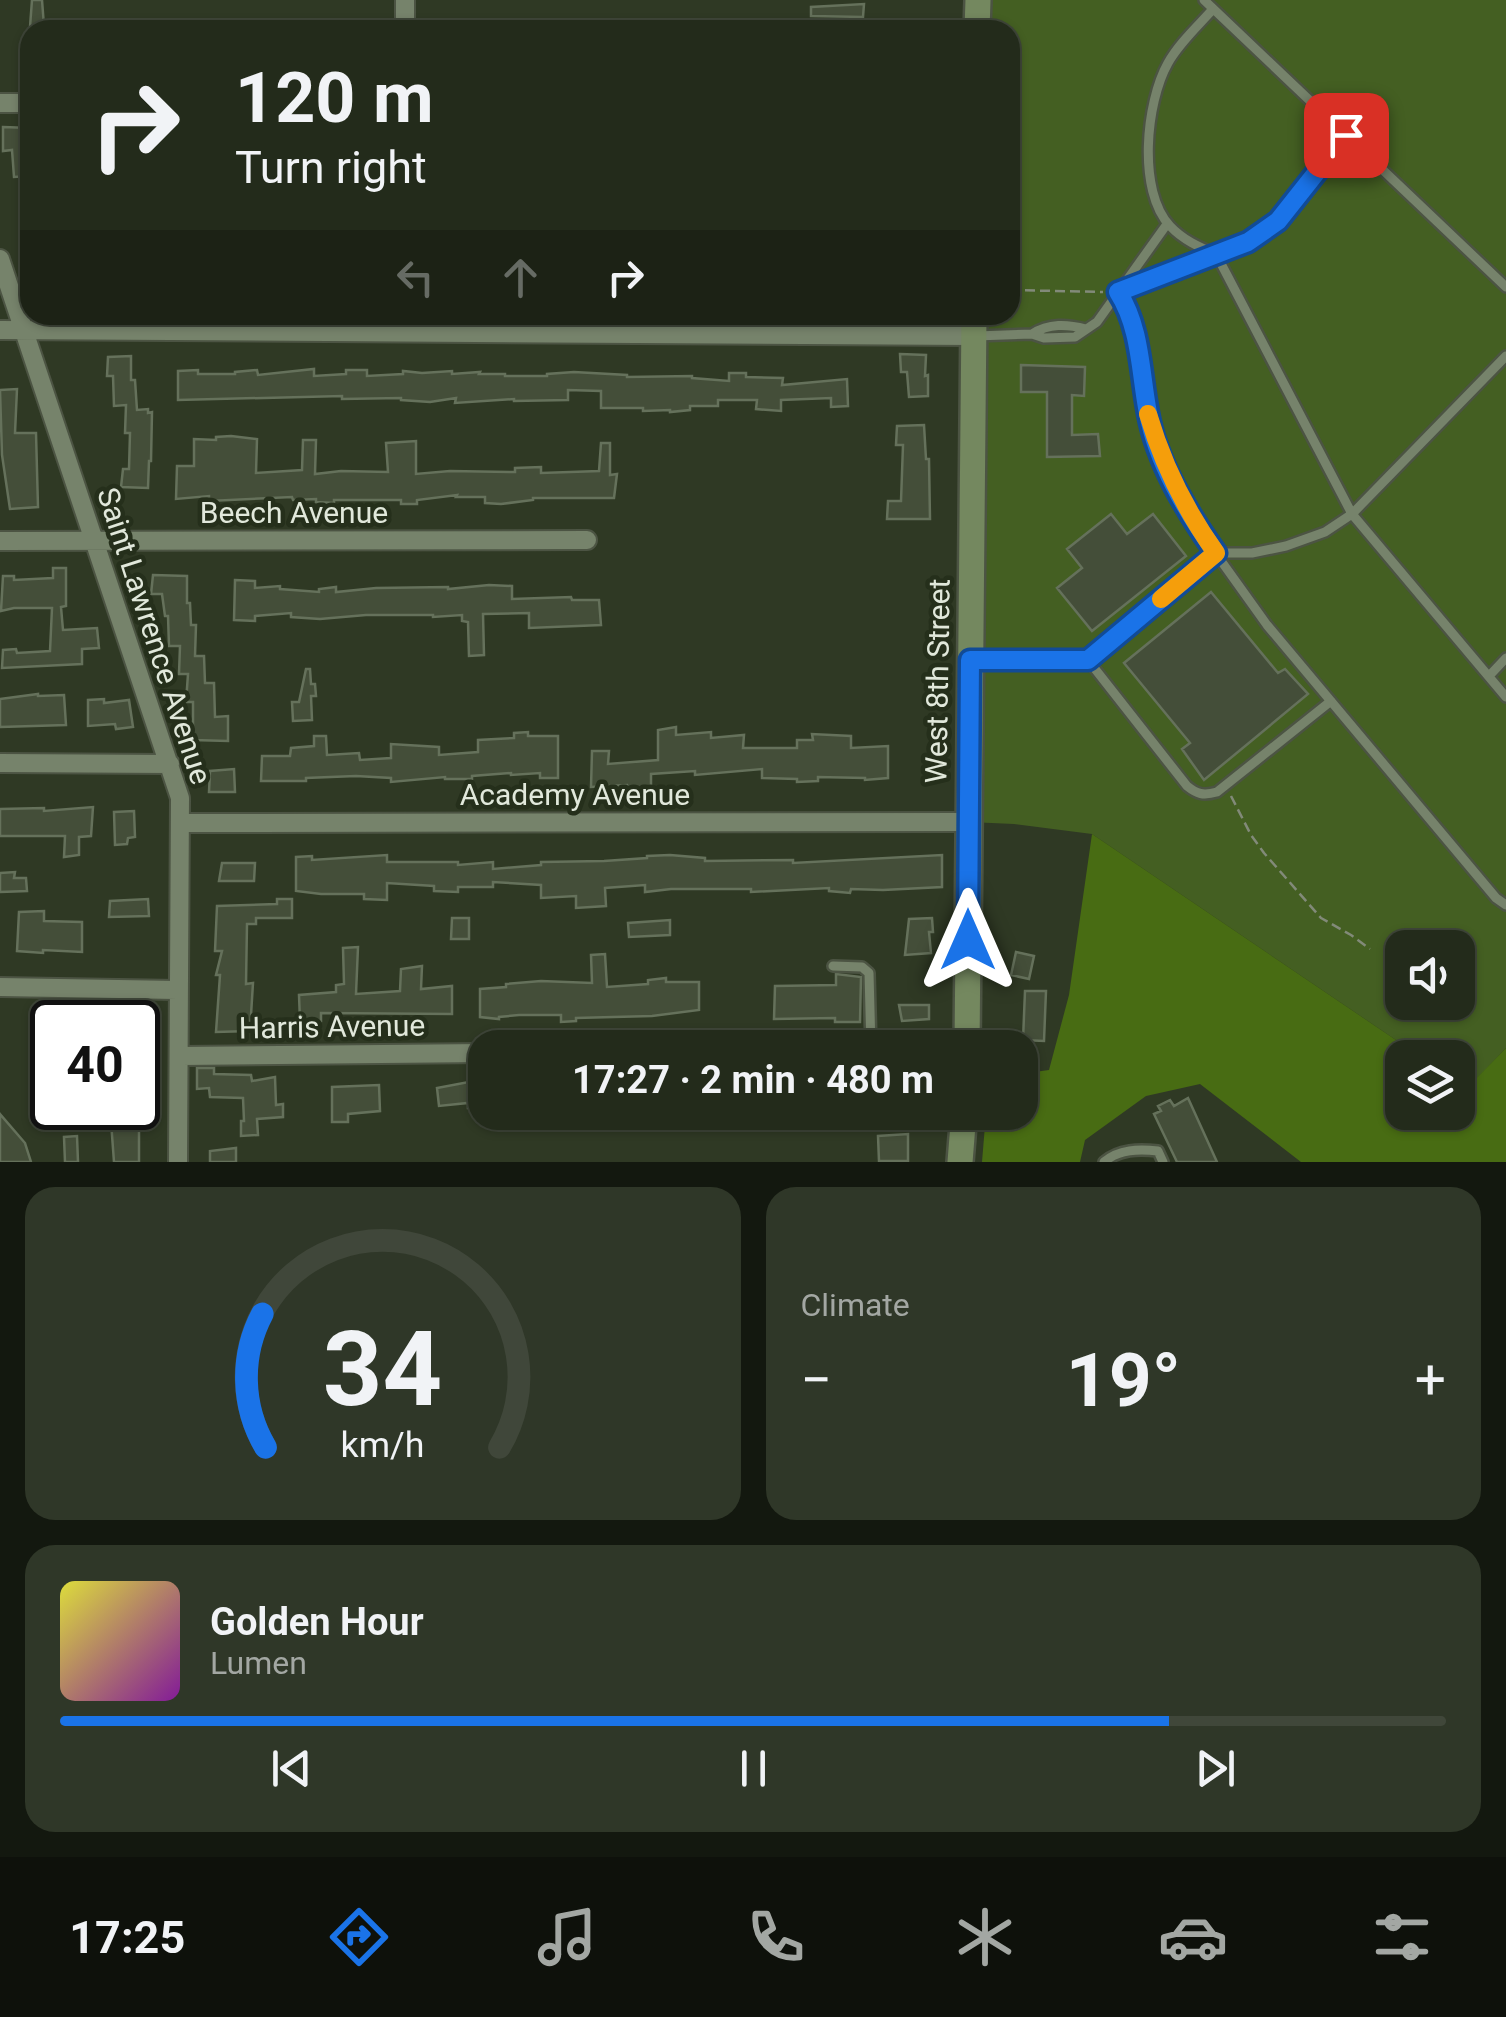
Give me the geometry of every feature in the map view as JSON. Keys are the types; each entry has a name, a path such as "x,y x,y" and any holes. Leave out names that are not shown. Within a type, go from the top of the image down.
{"street":[{"name":"Saint Lawrence Avenue","path":"0,259 20,318"},
{"name":"Saint Lawrence Avenue","path":"22,325 180,798 178,1162"},
{"path":"0,330 150,325"},
{"path":"728,325 973,326"},
{"name":"West 8th Street","path":"967,1030 973,326"},
{"name":"Beech Avenue","path":"0,541 587,540"},
{"path":"0,763 170,764"},
{"name":"Academy Avenue","path":"180,823 969,822"},
{"path":"0,988 178,990"},
{"name":"Harris Avenue","path":"180,1056 468,1053"},
{"path":"960,1162 963,1130"}],"lane":[{"path":"1204,0 1506,287"},
{"path":"1213,8 1169,62 1154,100 1148,154 1154,194 1168,224 1191,244 1216,254 1352,514 1506,697"},
{"path":"1118,292 1248,242 1278,221 1346,135"},
{"path":"973,326 1044,338 1075,337 1097,322 1168,224"},
{"path":"1118,292 1130,310 1148,417 1168,472 1199,530 1268,625 1496,898 1506,905"},
{"path":"970,660 1088,660 1216,553 1252,553 1326,532 1352,514 1506,356"},
{"path":"1488,676 1506,658"},
{"path":"1088,660 1196,794 1216,792 1331,701"},
{"path":"833,966 862,966 869,973 871,1030"},
{"path":"1104,1162 1136,1149 1158,1152 1164,1162"}],"path":[{"path":"1020,290 1118,292"},
{"path":"1223,787 1264,853 1321,918 1370,950"}],"green space":[{"path":"978,0 1506,0 1506,1048 1475,1081 1475,1040 1396,1040 1092,834 969,822 974,325 1020,325 1020,20 977,20"},
{"path":"1092,834 1396,1040 1385,1040 1385,1130 1475,1130 1475,1080 1506,1048 1506,1162 1301,1162 1200,1084 1146,1096 1085,1140 1080,1162 982,1162 985,1130 1038,1130 1038,1072 1049,1070 1069,995"}],"building":[{"path":"32,0 42,0 44,20 31,20"},
{"path":"864,4 863,17 811,16 811,7"},
{"path":"3,127 20,128 20,177 14,177 12,150 3,151"},
{"path":"900,354 926,355 928,396 909,397 907,372 901,372"},
{"path":"131,356 137,410 152,412 148,488 121,487 123,469 129,469 130,433 125,433 126,405 114,406 113,376 107,376 108,357"},
{"path":"1021,365 1085,367 1084,396 1072,395 1072,435 1098,434 1100,456 1047,457 1047,392 1021,392"},
{"path":"314,369 314,376 346,374 346,370 367,370 367,376 403,371 505,376 574,372 729,381 729,373 746,373 746,377 783,378 782,385 847,379 848,406 831,407 831,398 781,400 781,411 756,409 757,400 718,400 718,406 643,411 601,408 601,391 568,390 568,400 455,403 456,398 430,402 342,396 178,400 178,371 235,374 257,370 258,375"},
{"path":"17,389 15,433 36,433 38,507 10,509 2,455 0,390"},
{"path":"924,425 930,519 887,519 888,501 901,501 903,445 896,445 897,426"},
{"path":"194,439 257,439 256,473 302,470 303,440 316,440 315,474 388,472 386,443 416,441 416,474 515,472 515,468 541,467 541,473 599,471 601,443 610,443 610,475 617,474 614,498 533,498 501,504 485,503 485,497 457,495 417,500 417,504 401,504 401,500 316,502 292,497 176,499 177,466 194,466"},
{"path":"1111,514 1127,534 1153,514 1186,556 1092,631 1057,588 1082,568 1067,549"},
{"path":"53,568 66,568 66,606 61,607 63,630 97,628 99,648 82,649 82,664 2,668 3,650 50,651 52,608 1,611 3,576 14,576 14,580 53,578"},
{"path":"153,575 187,576 191,625 196,625 195,656 204,656 205,683 214,683 215,717 228,716 228,741 193,740 193,702 186,702 188,674 179,674 180,646 169,646 168,616 162,594 151,594"},
{"path":"235,580 255,581 255,588 280,586 319,592 336,587 336,592 512,586 512,599 599,600 601,625 529,628 529,613 483,614 484,655 469,656 468,622 462,621 462,615 320,619 291,617 291,613 255,616 255,621 234,620"},
{"path":"1211,592 1278,673 1285,669 1308,694 1204,780 1182,749 1190,743 1124,663"},
{"path":"306,669 310,669 311,684 315,684 312,720 293,721 292,702 299,702"},
{"path":"64,695 66,725 0,727 0,699"},
{"path":"104,699 104,703 129,700 133,727 88,726 88,700"},
{"path":"676,727 676,735 744,735 743,748 797,748 797,740 813,740 812,734 851,736 851,748 888,746 888,778 818,777 818,781 797,782 762,778 762,769 695,775 695,771 651,774 651,794 628,794 627,785 591,787 592,751 609,751 608,764 658,760 658,730"},
{"path":"528,732 528,736 558,736 558,778 540,778 540,773 511,773 472,779 391,782 391,778 356,776 261,781 262,756 290,756 291,748 314,746 314,736 326,736 327,755 359,753 360,760 391,758 391,744 439,747 439,755 478,752 478,740 514,738 514,733"},
{"path":"234,769 235,792 209,792 210,771"},
{"path":"93,807 91,836 79,837 79,855 64,857 65,836 0,836 0,809"},
{"path":"134,811 135,837 128,838 127,844 115,845 114,812"},
{"path":"387,855 387,862 493,862 493,869 541,862 670,855 705,861 793,863 942,855 942,887 851,889 850,893 829,888 645,892 645,885 605,888 606,906 576,908 576,896 541,898 541,885 493,882 493,887 458,887 458,892 387,883 387,900 364,899 364,894 296,891 296,857 312,856 312,860"},
{"path":"222,863 255,863 254,881 219,881"},
{"path":"15,872 14,878 26,878 27,891 0,892 0,873"},
{"path":"148,899 149,916 109,917 110,901"},
{"path":"277,899 292,899 292,918 256,918 256,924 247,924 246,984 253,983 250,1031 216,1032 220,975 216,975 222,951 215,951 217,906 277,904"},
{"path":"44,911 44,921 82,922 82,952 17,951 19,912"},
{"path":"452,918 469,918 469,939 451,939"},
{"path":"932,918 931,953 905,955 909,919"},
{"path":"670,920 670,935 629,937 628,923"},
{"path":"358,947 356,994 400,991 401,969 422,966 421,989 452,986 452,1014 321,1013 321,1021 300,1021 299,995 336,992 336,985 344,984 343,948"},
{"path":"1016,952 1034,956 1029,979 1011,975"},
{"path":"605,954 607,987 648,984 648,980 666,978 666,982 699,982 699,1010 561,1022 561,1015 480,1017 480,989 541,981 592,983 591,955"},
{"path":"836,974 861,977 860,1022 835,1022 835,1018 774,1019 775,986 836,985"},
{"path":"1025,991 1046,991 1044,1041 1038,1041 1038,1030 1023,1030"},
{"path":"899,1005 929,1005 929,1019 902,1021"},
{"path":"197,1068 214,1068 214,1074 251,1075 252,1081 275,1077 276,1105 283,1104 283,1117 257,1119 258,1135 241,1136 243,1098 210,1097 209,1088 197,1089"},
{"path":"468,1082 468,1103 439,1106 437,1088"},
{"path":"379,1085 380,1111 348,1114 348,1122 332,1122 332,1087"},
{"path":"1188,1098 1217,1162 1177,1162 1154,1114 1161,1111 1158,1106 1170,1100 1174,1106"},
{"path":"0,1114 25,1143 31,1162 0,1162"},
{"path":"112,1130 139,1130 139,1162 114,1162"},
{"path":"908,1134 908,1161 879,1161 878,1136"},
{"path":"77,1136 78,1162 65,1162 64,1137"},
{"path":"236,1148 236,1162 210,1162 210,1151"}],"slow traffic":[{"path":"1148,414 1168,472 1216,553 1161,599"}],"route":[{"path":"968,940 970,660 1088,660 1216,553 1168,472 1148,417 1130,310 1118,292 1248,242 1278,221 1346,135"}]}
